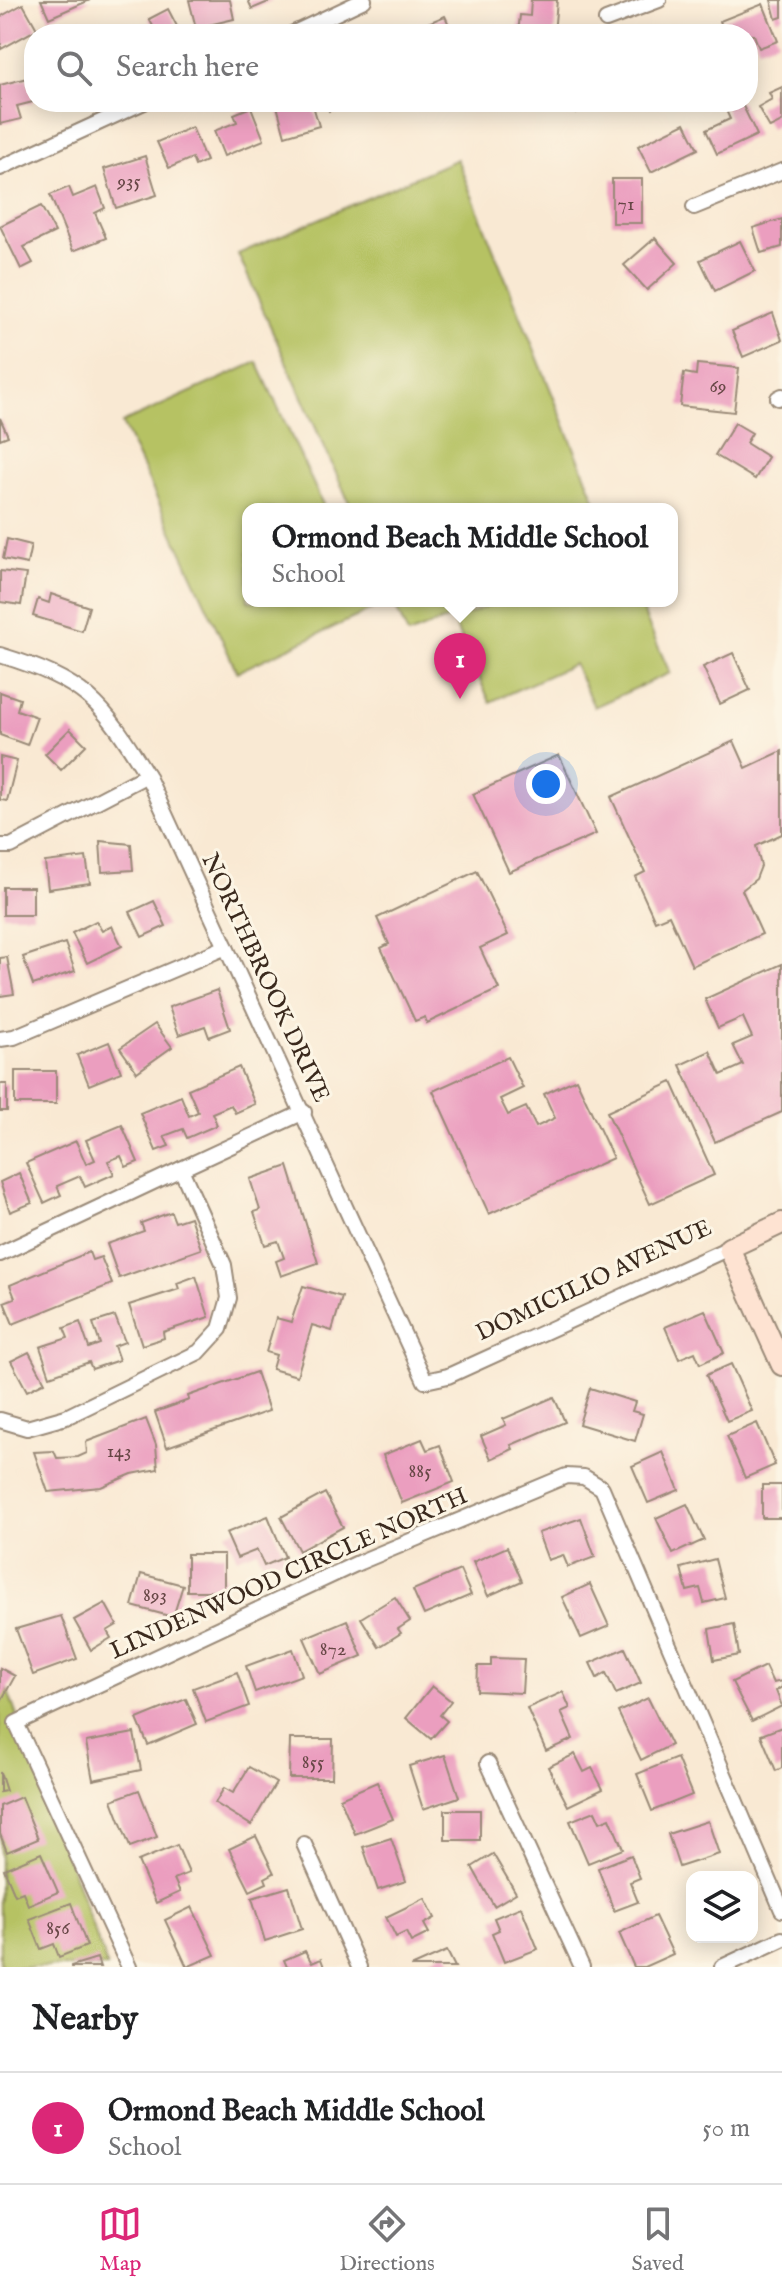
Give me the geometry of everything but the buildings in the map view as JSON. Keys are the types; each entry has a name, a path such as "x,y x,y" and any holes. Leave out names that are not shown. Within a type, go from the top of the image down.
{"street":[{"path":"307,24 332,7 364,0"},
{"path":"606,20 659,0"},
{"path":"0,168 122,112"},
{"path":"694,207 782,171"},
{"name":"NORTHBROOK DRIVE","path":"0,655 70,681 112,717 147,775 425,1381"},
{"path":"0,846 11,846 147,775"},
{"path":"0,1039 14,1037 226,947"},
{"path":"0,1254 304,1112"},
{"path":"0,1420 27,1428 66,1417 199,1352 220,1329 229,1298 224,1265 181,1169"},
{"name":"DOMICILIO AVENUE","path":"425,1381 448,1376 782,1223"},
{"path":"729,1248 782,1365"},
{"name":"LINDENWOOD CIRCLE NORTH","path":"129,1967 16,1723 360,1562 566,1476 584,1477 602,1488 782,1910"},
{"path":"488,1763 582,1967"},
{"path":"304,1844 359,1967"},
{"path":"722,1967 782,1939"}],"green space":[{"path":"457,159 597,503 349,503 238,254"},
{"path":"257,362 322,503 242,503 242,607 370,607 371,610 237,672 122,423"},
{"path":"396,607 476,607 408,635"},
{"path":"485,607 641,607 670,673 594,707 574,664 490,702 453,621"},
{"path":"0,1669 107,1967 0,1967"}],"place":[{"name":"Ormond Beach Middle School","path":"460,699"}]}
